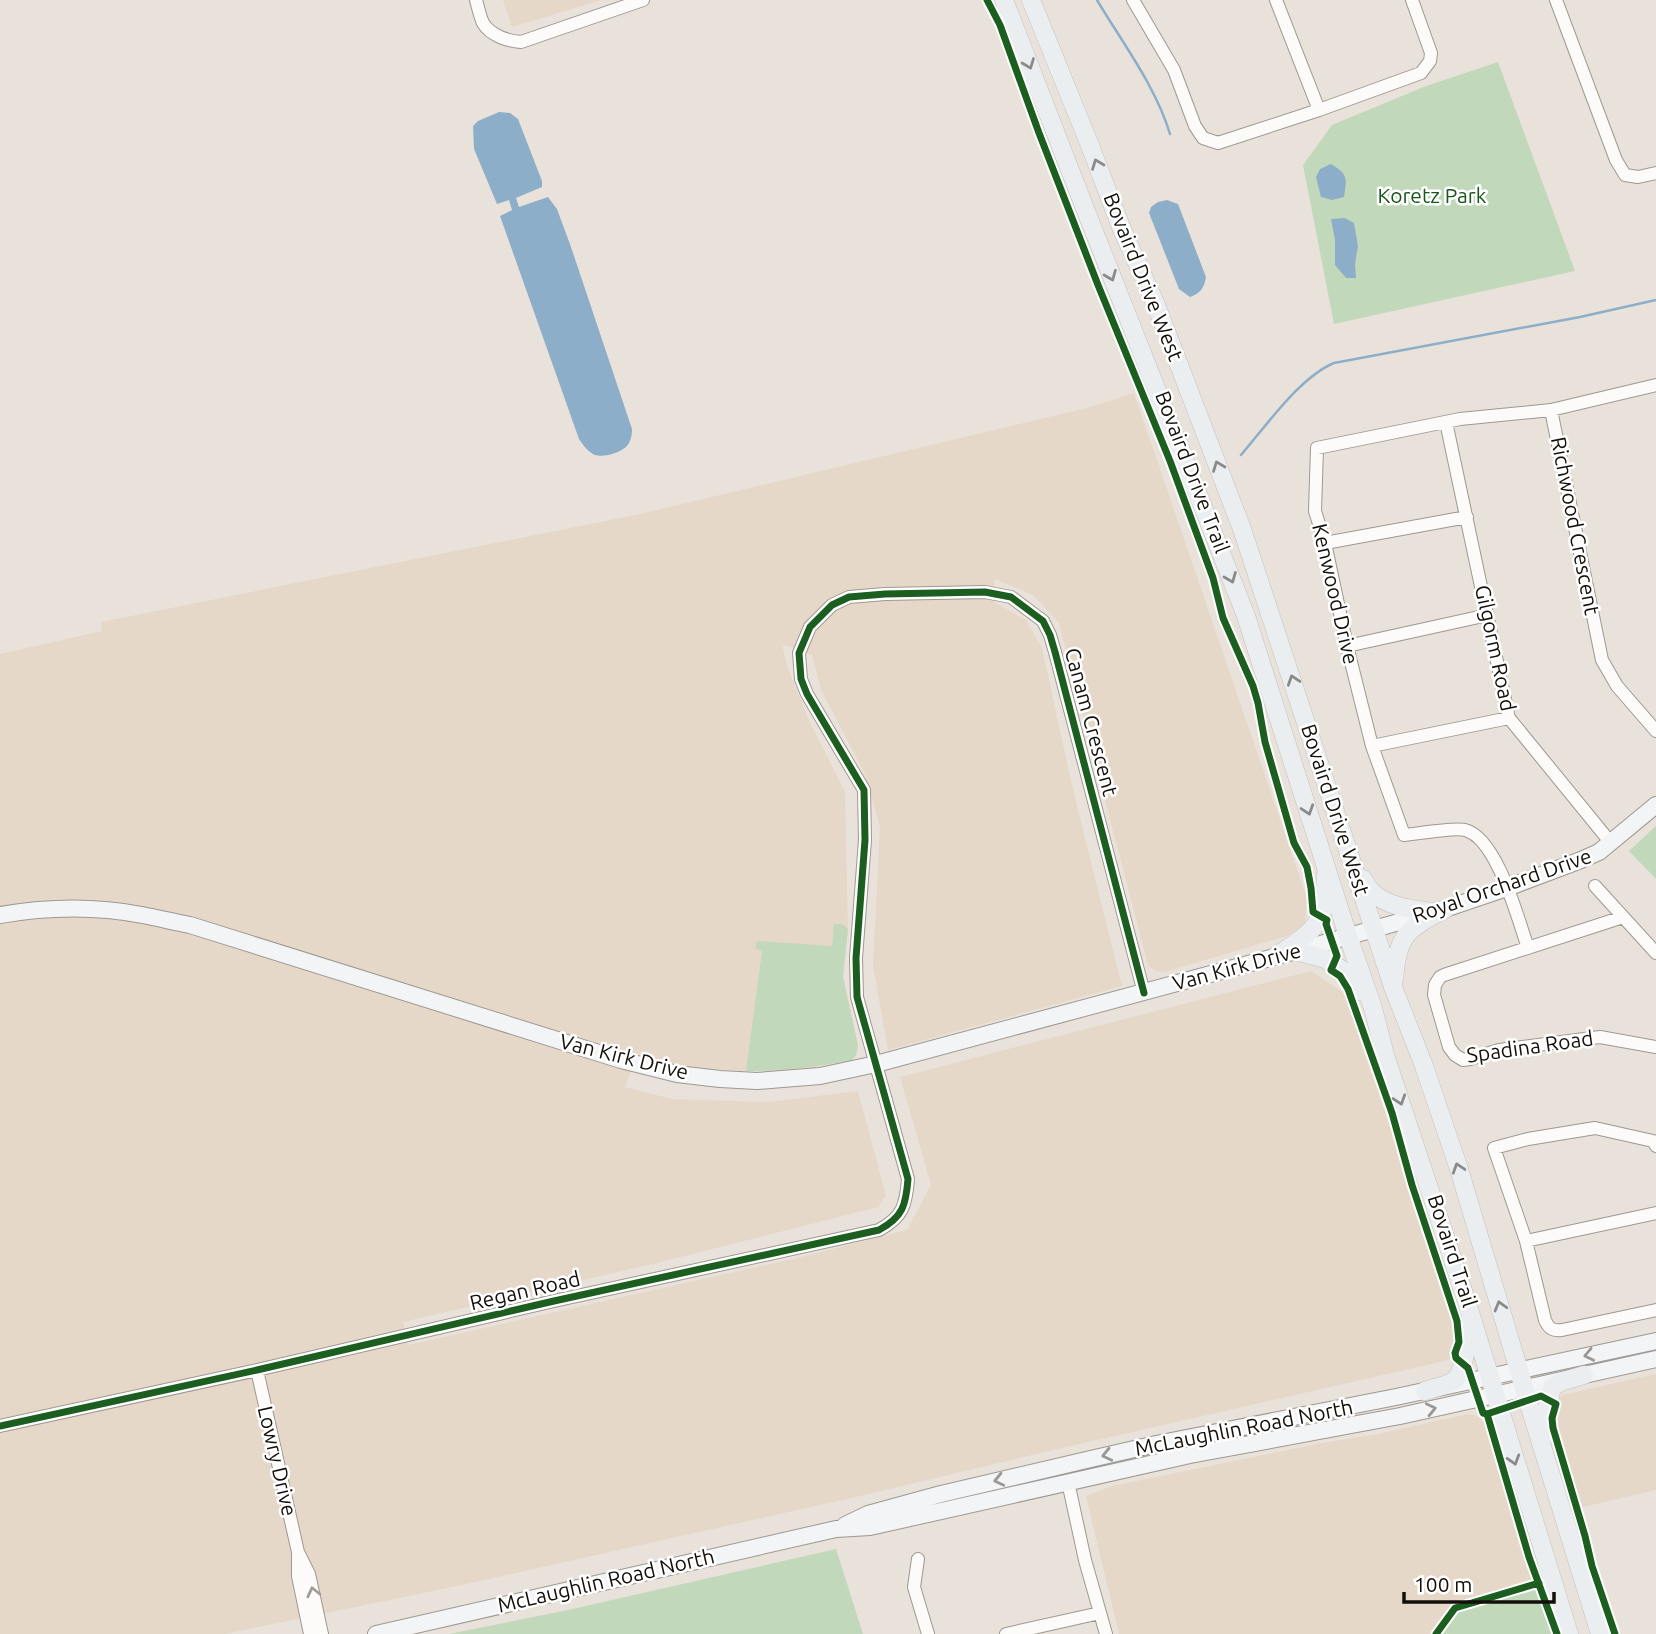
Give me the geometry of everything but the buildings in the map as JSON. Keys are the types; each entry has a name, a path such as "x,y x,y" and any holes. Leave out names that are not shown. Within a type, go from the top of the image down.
{"main road":[{"name":"Bovaird Drive West","path":"1004,0 1246,616 1373,1007 1385,1055 1469,1309 1569,1634"},
{"name":"Bovaird Drive West","path":"1031,0 1090,143 1121,227 1156,305 1238,517 1393,987 1424,1066 1459,1169 1600,1634"},
{"name":"Royal Orchard Drive","path":"1374,928 1438,911 1581,860 1599,852 1656,805"},
{"path":"1352,862 1371,892 1400,907 1438,911"},
{"path":"1276,956 1308,933 1321,916 1327,868"},
{"name":"Van Kirk Drive","path":"0,915 64,909 140,914 190,925 608,1057 666,1072 757,1081 820,1076 876,1064 1374,928"},
{"path":"1393,987 1396,954 1405,935 1413,926 1438,911"},
{"path":"1296,951 1325,959 1350,975 1373,1007"},
{"path":"1425,1391 1452,1382 1456,1378 1466,1353 1469,1309"},
{"name":"McLaughlin Road North","path":"376,1634 836,1529 870,1528 1068,1482 1400,1416 1492,1386 1656,1341"},
{"name":"McLaughlin Road North","path":"1522,1379 1584,1375 1656,1359"},
{"path":"1545,1457 1544,1423 1552,1387 1584,1375"},
{"name":"McLaughlin Road North","path":"836,1529 868,1514 941,1494 1156,1444 1425,1391 1492,1386"},
{"path":"1231,1448 1254,1426"}],"street":[{"path":"476,0 484,24 506,40 520,42 643,0"},
{"path":"1133,0 1174,69 1195,126 1203,138 1218,143 1421,73 1430,61 1431,53 1412,0"},
{"path":"1276,0 1319,110"},
{"path":"1556,0 1616,160 1625,174 1638,177 1656,173"},
{"name":"Richwood Crescent","path":"1656,385 1551,410 1602,660 1616,686 1656,731"},
{"name":"Kenwood Drive","path":"1507,888 1496,860 1478,837 1464,829 1405,835 1372,746 1325,543 1315,511 1317,448 1446,422 1551,410"},
{"name":"Gilgorm Road","path":"1446,422 1509,718 1611,843"},
{"path":"1325,543 1467,517"},
{"name":"Canam Crescent","path":"876,1064 857,997 856,958 865,840 864,790 807,694 801,679 799,653 810,627 832,605 849,597 985,592 1011,597 1043,621 1055,652 1144,992"},
{"path":"1347,646 1488,615"},
{"path":"1372,746 1509,718"},
{"path":"1595,886 1656,953"},
{"path":"1507,888 1528,948"},
{"name":"Spadina Road","path":"1623,917 1444,975 1437,980 1433,990 1435,999 1449,1047 1458,1058 1467,1060 1499,1050 1600,1037 1656,1047"},
{"name":"Regan Road","path":"0,1426 879,1230 900,1213 907,1198 908,1179 876,1064"},
{"path":"1656,1146 1653,1141 1595,1128 1528,1139 1494,1148 1525,1241 1547,1325 1554,1330 1562,1330 1656,1310"},
{"path":"1525,1241 1656,1213"},
{"name":"Lowry Drive","path":"257,1370 298,1552 298,1576 310,1634"},
{"path":"1068,1482 1106,1634"},
{"name":"Lowry Drive","path":"298,1552 309,1574 322,1634"},
{"path":"918,1559 914,1587 928,1634"},
{"path":"1006,1634 1100,1613"}],"shaded area":[{"path":"503,0 602,0 512,27"},
{"path":"1134,393 1307,898 1305,923 1290,935 1165,972 1155,971 1148,965 1059,623 1033,595 995,579 994,602 1026,620 1042,648 1071,781 1122,986 888,1050 873,965 880,827 864,772 821,690 812,655 782,644 787,666 808,718 845,792 848,929 843,977 858,1045 856,1055 852,1060 812,1068 746,1071 684,1067 637,1054 625,1087 672,1099 768,1102 858,1091 886,1196 878,1207 657,1263 403,1322 408,1345 801,1257 907,1230 931,1185 900,1077 1311,971 1346,994 1454,1322 1456,1338 1449,1360 856,1497 462,1585 225,1634 0,1634 0,654 102,631 101,622 640,514 1087,408"},
{"path":"1656,1374 1656,1490 1579,1508 1554,1427 1558,1401 1562,1395"},
{"path":"1468,1414 1478,1416 1488,1426 1537,1585 1525,1585 1455,1602 1430,1634 1119,1634 1086,1496 1112,1486"}],"green space":[{"name":"Koretz Park","path":"1498,62 1575,271 1334,324 1303,165 1332,125 1426,86"},
{"path":"1656,826 1656,879 1629,851"},
{"path":"834,924 842,924 848,929 843,977 858,1045 856,1055 852,1060 825,1065 746,1071 762,951 755,949 757,941 832,946"},
{"path":"836,1549 863,1634 449,1634 568,1610"},
{"path":"1525,1585 1537,1585 1553,1634 1430,1634 1455,1602"}],"water":[{"path":"499,112 510,113 518,119 542,181 542,187 516,198 519,207 548,197 557,209 632,429 627,446 612,454 595,455 579,439 500,216 512,210 509,200 497,204 474,149 473,126"},
{"path":"1331,164 1341,171 1346,181 1344,197 1332,200 1321,197 1316,177 1320,169"},
{"path":"1167,200 1178,204 1206,277 1201,290 1190,297 1179,289 1149,213 1151,207"},
{"path":"1345,218 1354,223 1358,246 1356,278 1346,278 1335,265 1335,240 1331,219"}],"waterway":[{"path":"1097,0 1138,65 1164,116 1170,134"},
{"path":"1241,455 1296,391 1334,363 1656,300"}],"cycle path":[{"name":"Bovaird Drive Trail","path":"987,0 1000,25 1098,285 1170,461 1213,578 1223,618 1253,686 1265,742 1294,843 1307,867 1313,912 1327,920 1337,956 1331,970 1340,976 1348,989 1392,1113 1412,1185 1457,1321 1459,1342 1456,1358 1468,1368 1483,1413 1487,1414"},
{"path":"0,1426 879,1230 893,1220 902,1209 908,1179 857,997 856,958 865,840 864,790 807,694 801,679 799,653 810,627 832,605 849,597 985,592 1011,597 1043,621 1055,652 1144,993"},
{"path":"1487,1414 1541,1396 1556,1404 1552,1418 1553,1428 1592,1566 1615,1634"},
{"path":"1487,1414 1529,1557 1557,1634"},
{"path":"1436,1634 1455,1608 1539,1583"}]}
